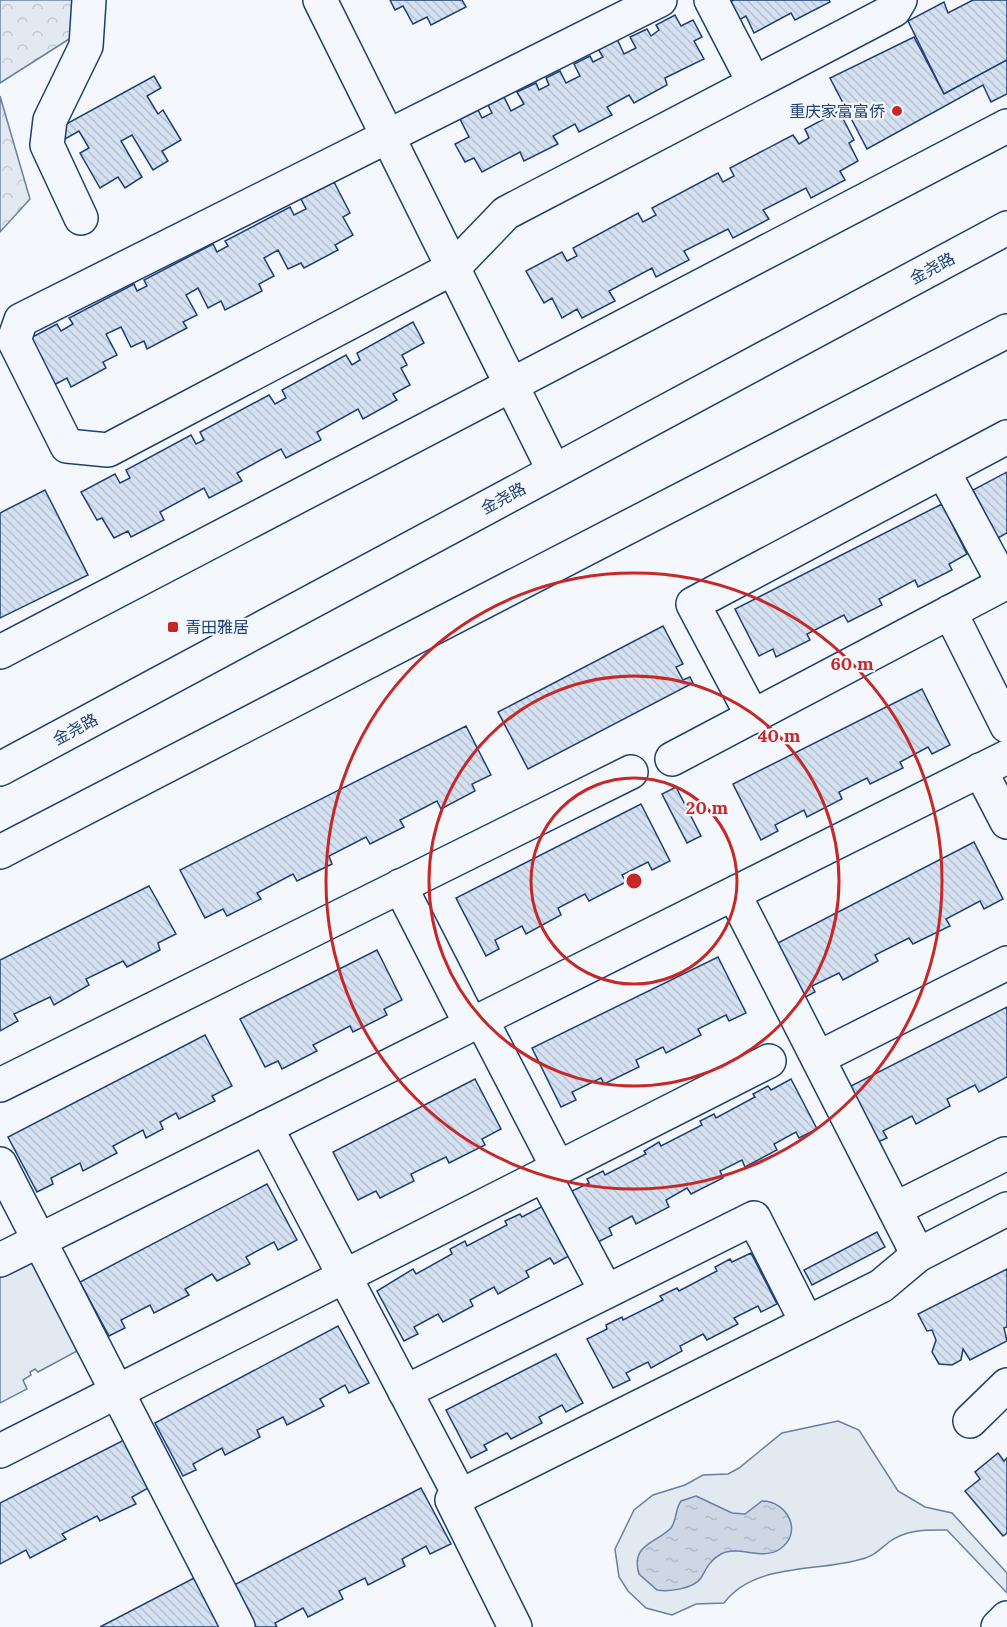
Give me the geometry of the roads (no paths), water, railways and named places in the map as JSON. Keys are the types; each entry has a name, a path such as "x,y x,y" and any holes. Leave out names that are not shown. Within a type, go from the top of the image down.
{"main road":[{"path":"81,218 47,145 50,120 86,46 89,0"},
{"path":"320,0 554,471"},
{"path":"660,0 21,320 14,340 68,446 108,450 453,268 506,213 894,10 900,0"},
{"path":"711,0 754,83"},
{"path":"0,652 1007,126"},
{"name":"金尧路","path":"0,769 1007,228"},
{"path":"0,852 1007,331"},
{"path":"753,717 693,603 1007,437"},
{"path":"672,759 1006,583 943,471"},
{"path":"950,612 1007,726"},
{"path":"0,1085 631,772"},
{"path":"0,1260 734,894 996,775 1007,822"},
{"path":"400,886 476,1022 551,1171 606,1292"},
{"path":"734,894 918,1254"},
{"path":"818,1058 1007,963"},
{"path":"0,1451 769,1061"},
{"path":"266,1127 460,1496"},
{"path":"895,1209 1005,1154"},
{"path":"0,1164 238,1627"},
{"path":"515,1627 453,1500 881,1286 918,1254 1007,1209"},
{"path":"405,1392 754,1218 807,1323"},
{"path":"970,1421 1007,1385"},
{"path":"998,1627 1007,1618"}],"water":[{"path":"696,1496 732,1513 745,1514 762,1501 771,1502 785,1512 791,1526 791,1534 780,1549 773,1552 766,1554 735,1551 721,1554 692,1585 668,1591 657,1590 639,1574 638,1556 646,1545 671,1528 681,1501"}],"place":[{"name":"重庆家富富侨","path":"897,111"},
{"name":"青田雅居","path":"173,627"}]}
